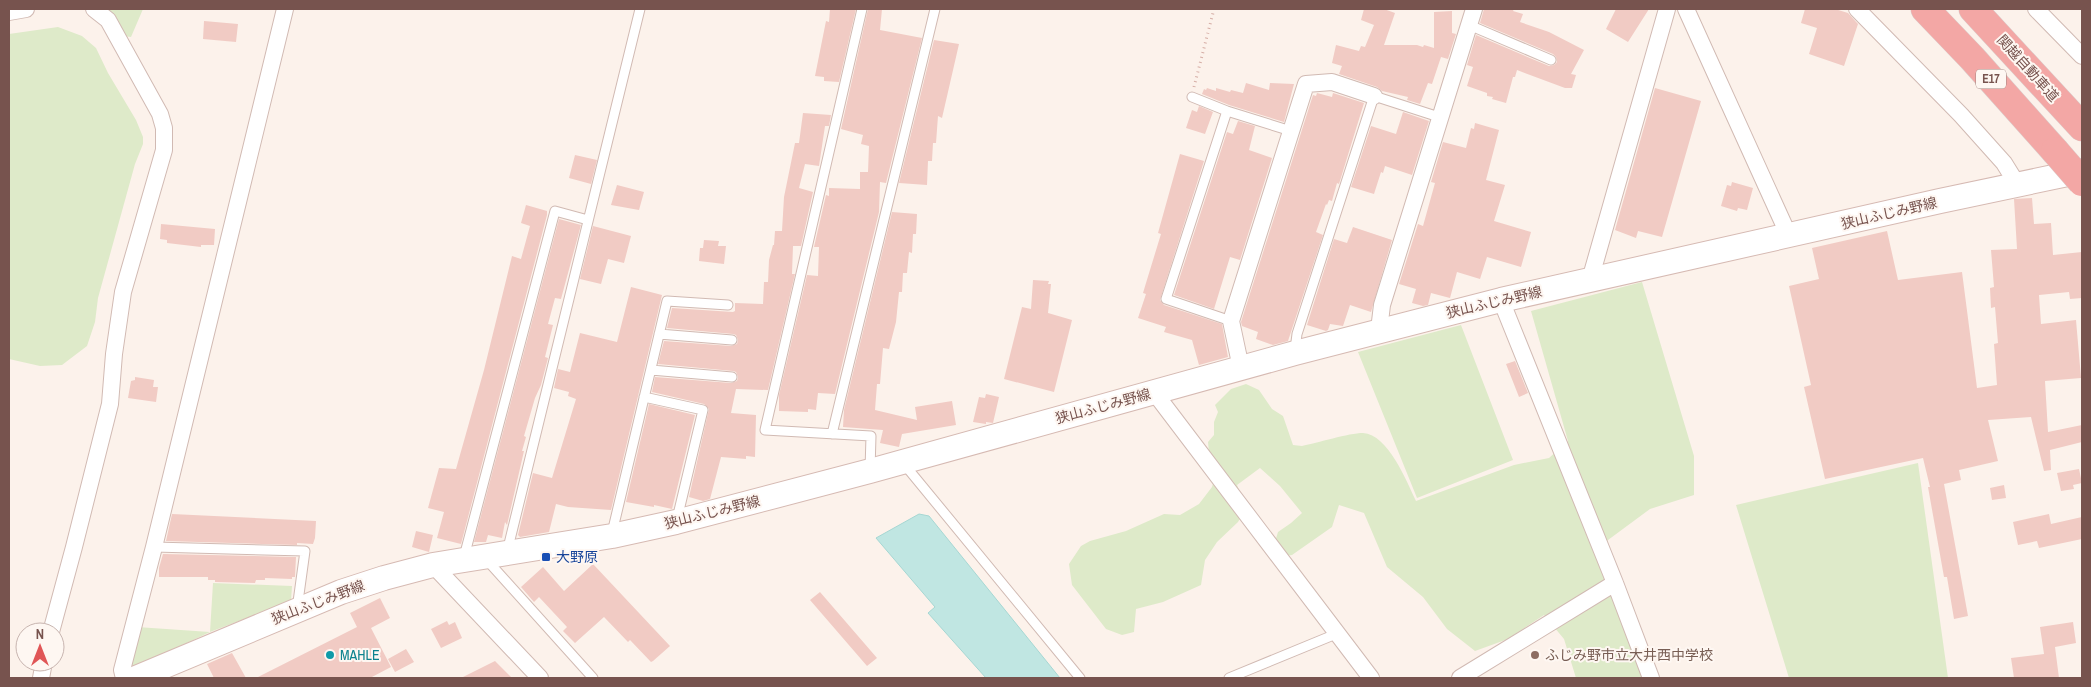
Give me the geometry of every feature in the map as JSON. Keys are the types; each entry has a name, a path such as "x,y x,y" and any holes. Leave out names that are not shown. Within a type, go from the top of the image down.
{"highway":[{"name":"E17","path":"1925,9 1972,58 2082,182"},
{"name":"関越自動車道","path":"1973,9 2082,127"}],"main road":[{"name":"狭山ふじみ野線","path":"136,678 296,609 384,578 433,565 612,536 676,522 870,471 1380,330 1501,300 2082,171"}],"street":[{"path":"9,12 26,9"},
{"path":"54,622 110,404 115,345 123,292 164,150 164,128 160,114 108,20 94,9"},
{"path":"124,678 122,670 154,547 285,9"},
{"path":"1380,330 1382,305 1474,9"},
{"path":"1590,280 1667,9"},
{"path":"1686,9 1789,236"},
{"path":"1857,9 1962,115 2004,163 2017,184"},
{"path":"2036,9 2082,56"},
{"path":"1242,368 1231,320 1306,84 1332,82 1374,96"},
{"path":"1501,300 1615,583 1651,678"},
{"path":"1154,392 1371,678"},
{"path":"433,565 540,678"},
{"path":"1460,678 1615,583"}],"lane":[{"path":"507,552 640,9"},
{"path":"862,9 765,430 871,436 870,471"},
{"path":"832,434 935,9"},
{"path":"1470,25 1551,60"},
{"path":"1295,353 1297,334 1374,96 1439,117"},
{"path":"1192,97 1227,111 1291,131"},
{"path":"1227,111 1166,299 1231,320"},
{"path":"588,220 555,211 473,558 593,678"},
{"path":"612,536 667,301 728,305"},
{"path":"659,334 732,340"},
{"path":"651,370 732,377"},
{"path":"644,397 703,410 676,522"},
{"path":"902,462 1080,678"},
{"path":"154,547 305,551 296,609"},
{"path":"1229,678 1336,634"}],"path":[{"path":"1192,97 1214,9"}],"green space":[{"path":"103,9 143,9 131,37 123,36"},
{"path":"58,27 82,36 96,48 108,73 136,120 143,137 143,144 135,164 98,298 95,322 87,346 62,365 40,366 9,359 9,34"},
{"path":"1642,282 1694,456 1694,495 1650,509 1608,540 1596,558 1644,678 1576,678 1564,639 1544,615 1508,639 1475,651 1447,629 1423,597 1387,567 1364,513 1339,505 1332,527 1292,555 1285,556 1274,545 1278,532 1302,513 1280,486 1260,468 1237,485 1246,508 1238,522 1217,542 1205,560 1201,585 1163,602 1136,609 1134,632 1122,635 1106,629 1072,585 1069,564 1081,546 1090,541 1126,531 1164,514 1180,515 1199,504 1212,487 1217,470 1209,453 1208,442 1214,435 1214,422 1218,412 1215,405 1231,389 1246,384 1259,390 1272,409 1283,416 1293,445 1302,446 1357,433 1372,435 1381,441 1402,471 1416,501 1514,465 1549,458 1568,441 1531,311"},
{"path":"1461,325 1513,460 1417,498 1358,352"},
{"path":"1918,463 1948,678 1789,678 1736,505"},
{"path":"213,583 292,586 291,601 210,632"},
{"path":"137,627 210,632 130,670"}],"water":[{"path":"919,514 929,516 1060,678 986,678 928,613 935,607 876,538"}],"building":[{"path":"830,9 856,9 839,82 824,81 824,77 815,76 826,21 829,22"},
{"path":"868,9 882,9 880,30 922,38 886,183 880,182 879,212 835,394 818,393 816,410 808,409 808,412 779,411 779,395 807,275 818,276 819,247 814,247 826,195 829,196 829,188 860,189 860,172 868,172 869,146 861,144 863,135 841,129"},
{"path":"1364,9 1384,9 1395,13 1384,45 1417,45 1423,47 1424,45 1434,48 1434,12 1452,11 1452,33 1456,34 1448,59 1441,57 1432,84 1428,83 1420,104 1407,100 1408,97 1382,91 1377,87 1339,74 1342,66 1332,63 1336,45 1359,51 1361,46 1365,47 1374,25 1361,20"},
{"path":"1484,9 1514,9 1513,11 1523,14 1520,22 1549,32 1584,50 1571,74 1576,75 1572,88 1565,88 1517,70 1515,77 1513,77 1506,103 1492,99 1493,97 1487,96 1487,93 1467,86 1473,67 1467,65 1476,35 1549,66 1557,62 1553,54 1480,23"},
{"path":"1616,9 1649,9 1628,42 1606,29"},
{"path":"1805,9 1835,9 1848,13 1858,24 1844,66 1809,54 1817,28 1801,23"},
{"path":"204,21 238,24 236,42 203,39"},
{"path":"934,40 959,44 942,118 938,116 936,143 933,143 932,161 928,161 927,185 899,183"},
{"path":"1246,83 1269,90 1270,83 1294,84 1284,122 1229,105 1202,94 1204,89 1206,90 1207,88 1216,91 1216,88 1243,93"},
{"path":"1655,88 1701,101 1662,237 1638,231 1636,238 1615,230"},
{"path":"1317,93 1332,97 1333,93 1364,103 1339,184 1337,183 1332,201 1329,200 1326,204 1316,232 1323,235 1288,341 1273,345 1256,339 1258,332 1242,326 1241,322 1313,95 1316,96"},
{"path":"1199,106 1213,112 1205,134 1186,128 1192,110 1197,112"},
{"path":"1403,112 1429,121 1412,175 1385,166 1383,173 1381,172 1374,194 1351,187 1371,126 1396,134"},
{"path":"803,113 831,115 829,126 825,126 819,166 805,164 799,188 813,192 801,246 793,246 792,274 795,274 768,390 736,389 731,413 756,415 755,457 746,456 746,459 721,457 710,499 703,501 689,497 709,409 704,404 652,392 655,377 731,383 737,381 736,372 733,371 658,364 664,341 731,346 737,344 738,340 736,335 733,334 667,328 672,308 733,312 735,311 735,303 763,304 764,282 768,282 769,260 774,245 775,231 782,231 784,197 795,143 799,143"},
{"path":"1238,121 1255,126 1249,150 1272,158 1240,260 1230,257 1214,309 1174,295 1227,132 1233,134"},
{"path":"1475,123 1499,130 1486,180 1505,185 1494,221 1531,232 1521,267 1487,257 1480,279 1457,272 1450,298 1431,293 1428,305 1423,306 1412,303 1416,289 1399,284 1418,224 1423,226 1435,183 1431,182 1443,142 1466,148 1471,128 1474,129"},
{"path":"1180,154 1204,161 1160,300 1164,305 1222,324 1228,357 1199,365 1192,340 1164,332 1166,327 1138,318 1146,294 1143,293 1161,234 1158,233"},
{"path":"575,155 597,160 591,184 569,178"},
{"path":"1732,182 1753,188 1747,210 1738,208 1737,211 1721,206 1727,185 1731,186"},
{"path":"617,185 644,192 639,210 611,205"},
{"path":"2032,198 2034,224 2051,223 2053,255 2082,252 2082,298 2070,299 2069,292 2039,295 2041,324 2076,320 2081,378 2045,381 2048,432 2082,425 2082,442 2050,450 2051,470 2044,471 2031,417 1988,420 1998,461 1959,470 1961,480 1944,484 1968,616 1954,619 1947,577 1944,577 1928,487 1930,487 1923,458 1825,479 1804,387 1811,385 1789,286 1819,279 1812,248 1887,231 1898,280 1962,272 1977,388 1997,385 1994,344 1998,343 1995,307 1991,308 1990,288 1994,287 1991,250 2017,249 2014,199"},
{"path":"526,205 547,211 547,215 461,544 437,538 444,512 428,508 439,468 456,469 484,370 512,256 521,259 530,226 521,223"},
{"path":"892,212 917,214 916,234 913,234 912,253 909,252 907,273 903,273 902,292 899,292 896,322 889,349 883,348 880,384 877,384 875,410 917,420 915,407 952,401 956,425 902,434 899,447 880,443 883,430 843,427 844,410"},
{"path":"559,219 581,225 561,299 555,298 548,324 553,325 545,357 548,358 524,436 526,437 522,451 524,451 507,525 505,522 502,538 488,535 486,542 474,542"},
{"path":"161,224 215,229 214,245 201,245 201,247 167,243 167,240 160,239"},
{"path":"593,226 631,236 624,263 608,259 601,284 580,279"},
{"path":"1353,227 1392,240 1371,312 1350,305 1343,326 1330,324 1326,331 1307,325 1334,239 1347,243"},
{"path":"704,240 719,241 718,246 726,246 724,264 699,261 700,248 703,248"},
{"path":"1033,280 1049,281 1048,284 1051,284 1048,313 1072,320 1054,392 1004,379 1022,307 1031,309"},
{"path":"631,287 662,295 611,510 568,507 556,504 549,532 520,537 518,535 533,473 552,478 576,399 568,396 569,392 554,388 558,369 570,372 580,333 617,342"},
{"path":"1515,361 1528,393 1519,397 1506,364"},
{"path":"135,377 154,380 153,387 158,387 156,402 128,398 131,381 135,380"},
{"path":"986,394 999,397 993,423 973,422 979,397 985,398"},
{"path":"649,404 695,415 672,509 626,502"},
{"path":"2079,469 2082,483 2073,485 2074,489 2061,491 2057,473"},
{"path":"2004,485 2006,498 1992,500 1990,488"},
{"path":"172,514 316,521 315,538 313,544 297,543 297,545 166,541"},
{"path":"2049,514 2051,524 2082,517 2082,539 2039,548 2037,541 2018,545 2013,522"},
{"path":"416,531 433,535 429,552 412,547"},
{"path":"163,554 296,557 295,577 292,577 292,579 265,578 265,580 256,580 255,583 215,582 215,580 208,580 208,577 159,577 159,568"},
{"path":"593,564 670,646 653,661 651,662 630,640 628,642 604,617 575,643 563,631 567,627 539,597 534,602 521,587 543,567 564,591"},
{"path":"820,592 877,658 867,666 810,600"},
{"path":"380,598 390,618 371,628 391,667 370,678 256,678 357,627 350,613"},
{"path":"447,621 449,625 455,622 462,638 441,648 431,629"},
{"path":"2073,622 2076,643 2055,647 2059,678 2014,678 2011,658 2044,654 2040,627"},
{"path":"406,649 414,662 395,672 388,659"},
{"path":"232,653 246,678 214,678 207,664"},
{"path":"495,661 512,678 461,678"}],"place":[{"name":"大野原","path":"546,557"},
{"name":"MAHLE","path":"330,655"},
{"name":"ふじみ野市立大井西中学校","path":"1535,655"}]}
